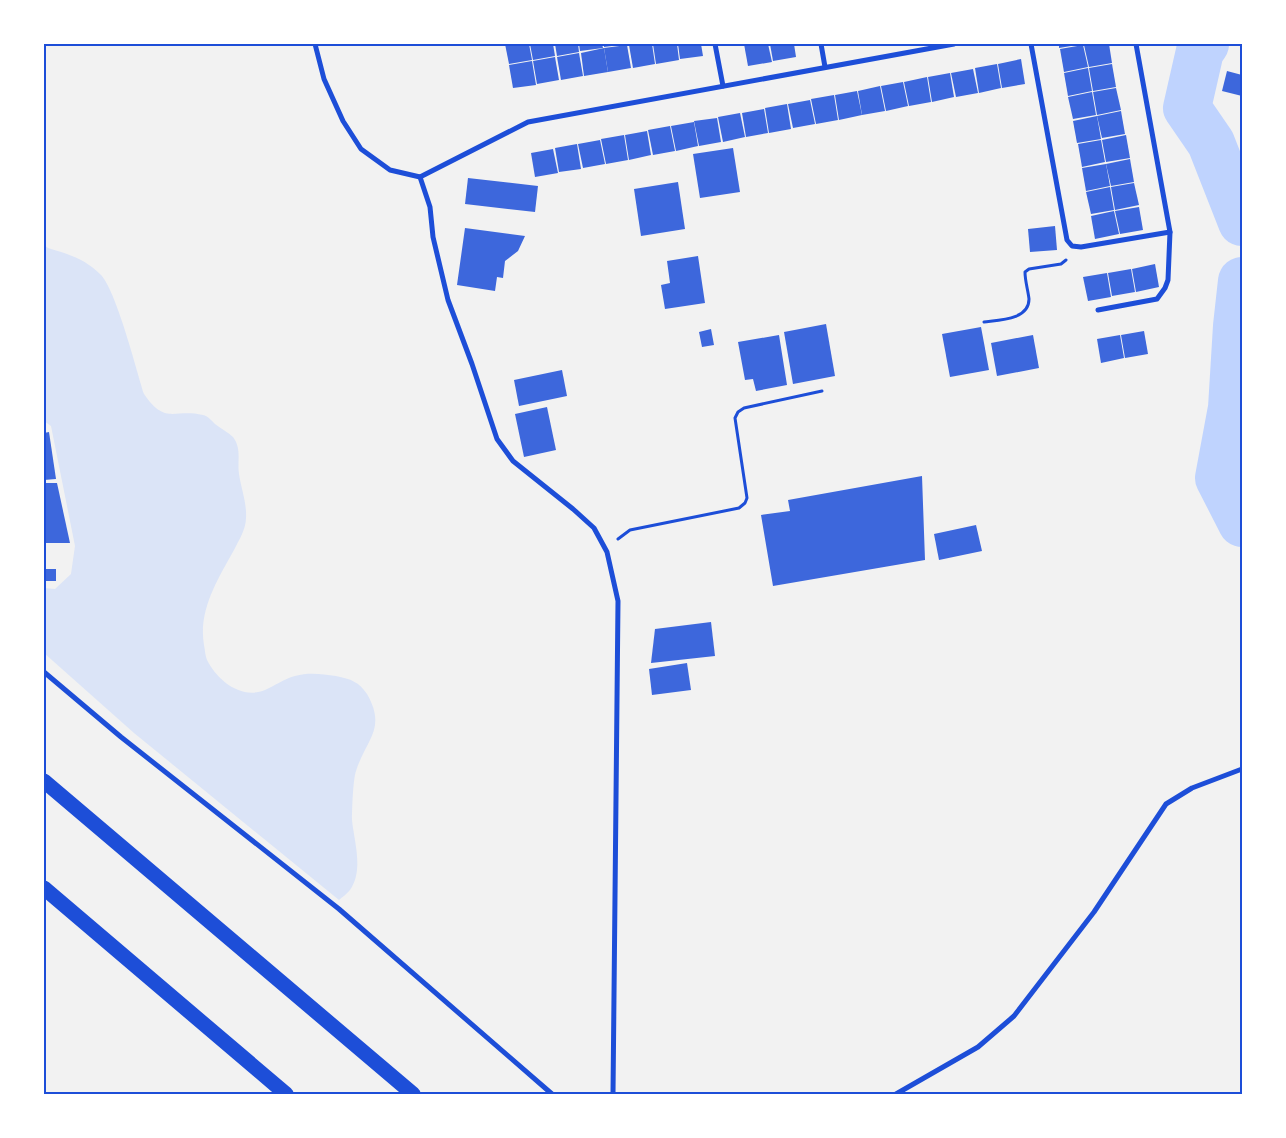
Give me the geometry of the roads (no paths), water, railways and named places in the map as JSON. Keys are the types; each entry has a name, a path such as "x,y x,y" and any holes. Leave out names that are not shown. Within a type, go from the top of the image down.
{"highway":[{"path":"44,781 413,1094"},
{"path":"44,888 286,1094"}],"street":[{"path":"315,44 324,79 343,121 361,149 390,170 420,177 528,122 825,67 927,46 954,44"},
{"path":"715,44 723,86"},
{"path":"820,44 825,67"},
{"path":"1031,44 1067,240 1072,246 1081,247 1170,232"},
{"path":"1098,310 1157,299 1168,280 1170,232 1136,44"},
{"path":"420,177 430,207 433,237 448,300 472,364 496,439 513,461 594,528 607,552 618,601 613,1094"},
{"path":"44,672 121,737 339,909 552,1094"},
{"path":"896,1094 978,1047 1014,1016 1094,912 1166,804 1192,788 1242,769"}],"waterway":[{"path":"1205,44 1200,51 1187,108 1211,143 1242,222"},
{"path":"1242,281 1232,408 1219,478 1242,523"}]}
